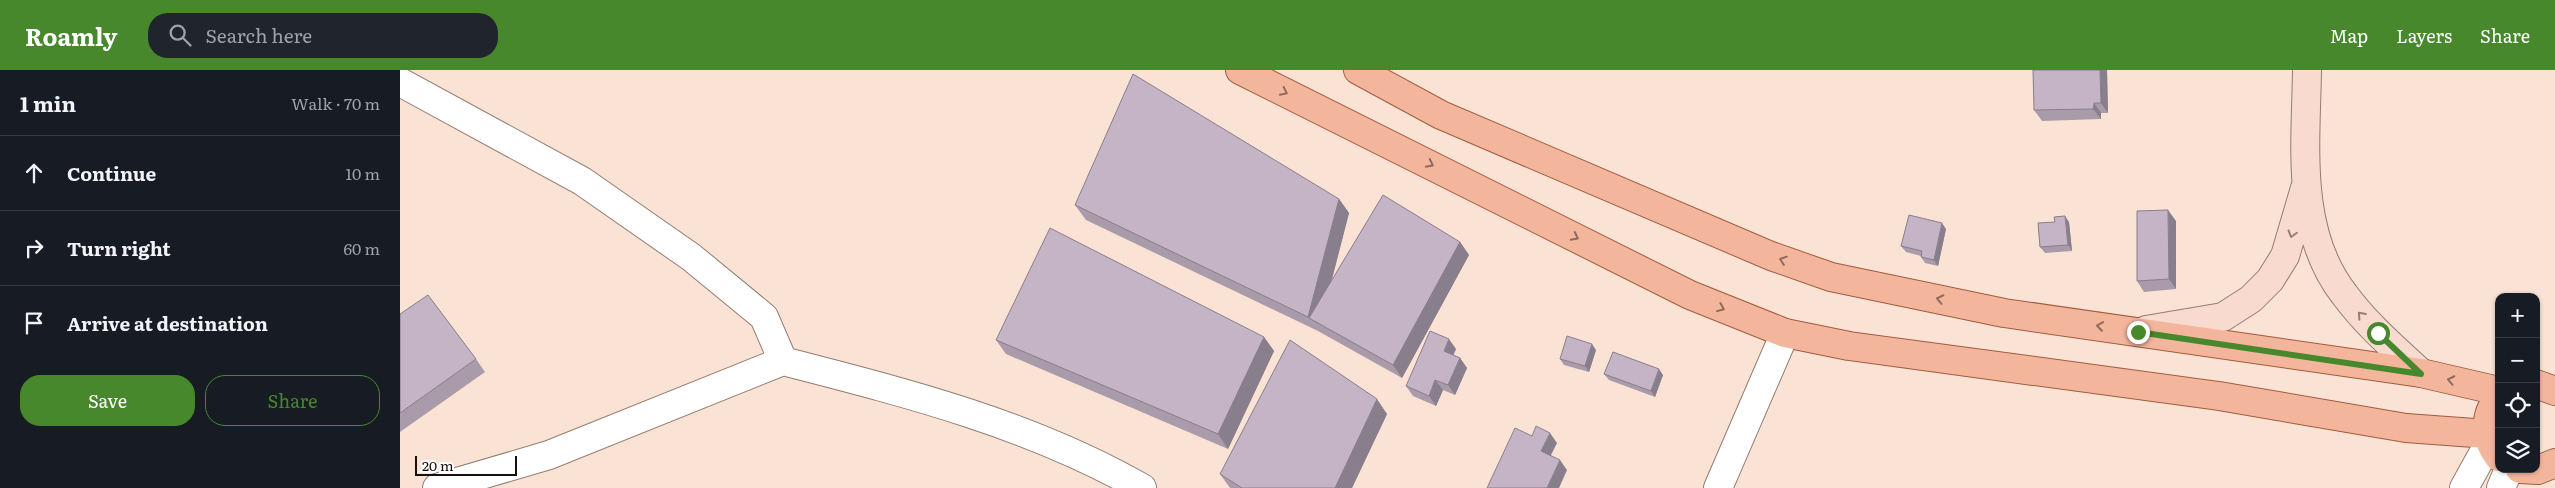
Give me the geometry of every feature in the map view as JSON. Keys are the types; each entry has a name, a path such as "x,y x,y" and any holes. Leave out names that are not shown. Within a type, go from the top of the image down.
{"main road":[{"path":"1240,70 1690,295 1785,333 1849,346 2219,396 2492,444 2490,410 2495,403"},
{"path":"1358,70 1441,115 1771,256 1822,274 2004,313 2421,374 2495,390"},
{"path":"2540,385 2555,391"},
{"path":"2540,469 2555,463"}],"street":[{"path":"2307,70 2305,187 2318,244 2343,293 2378,333 2421,374"},
{"path":"400,82 582,182 690,257 764,316 783,361"},
{"path":"2138,332 2223,317 2252,299 2270,280 2285,256 2305,187"},
{"path":"1718,488 1785,333"},
{"path":"437,488 549,455 783,361 921,396 1038,436 1112,471 1142,488"},
{"path":"2464,488 2492,444"},
{"path":"2501,488 2507,473"}],"building":[{"path":"2033,70 2100,70 2101,103 2094,103 2093,109 2034,110"},
{"path":"1133,74 1339,199 1308,317 1075,205"},
{"path":"1383,195 1460,242 1393,365 1309,318"},
{"path":"2168,210 2169,279 2137,281 2137,211"},
{"path":"1909,215 1942,223 1934,260 1921,257 1922,251 1901,246"},
{"path":"2065,216 2068,245 2040,247 2038,223 2055,222 2054,217"},
{"path":"1050,228 1264,337 1218,434 996,340"},
{"path":"428,295 476,359 400,413 400,314"},
{"path":"1430,331 1449,339 1444,351 1460,358 1448,385 1435,380 1429,396 1406,386"},
{"path":"1567,336 1592,344 1585,366 1560,359"},
{"path":"1290,340 1377,399 1335,488 1242,488 1220,474"},
{"path":"1613,352 1659,369 1651,391 1604,374"},
{"path":"1536,426 1550,433 1541,451 1560,460 1547,488 1487,488 1515,428 1532,436"}],"route":[{"path":"2138,332 2421,374 2378,333"}]}
